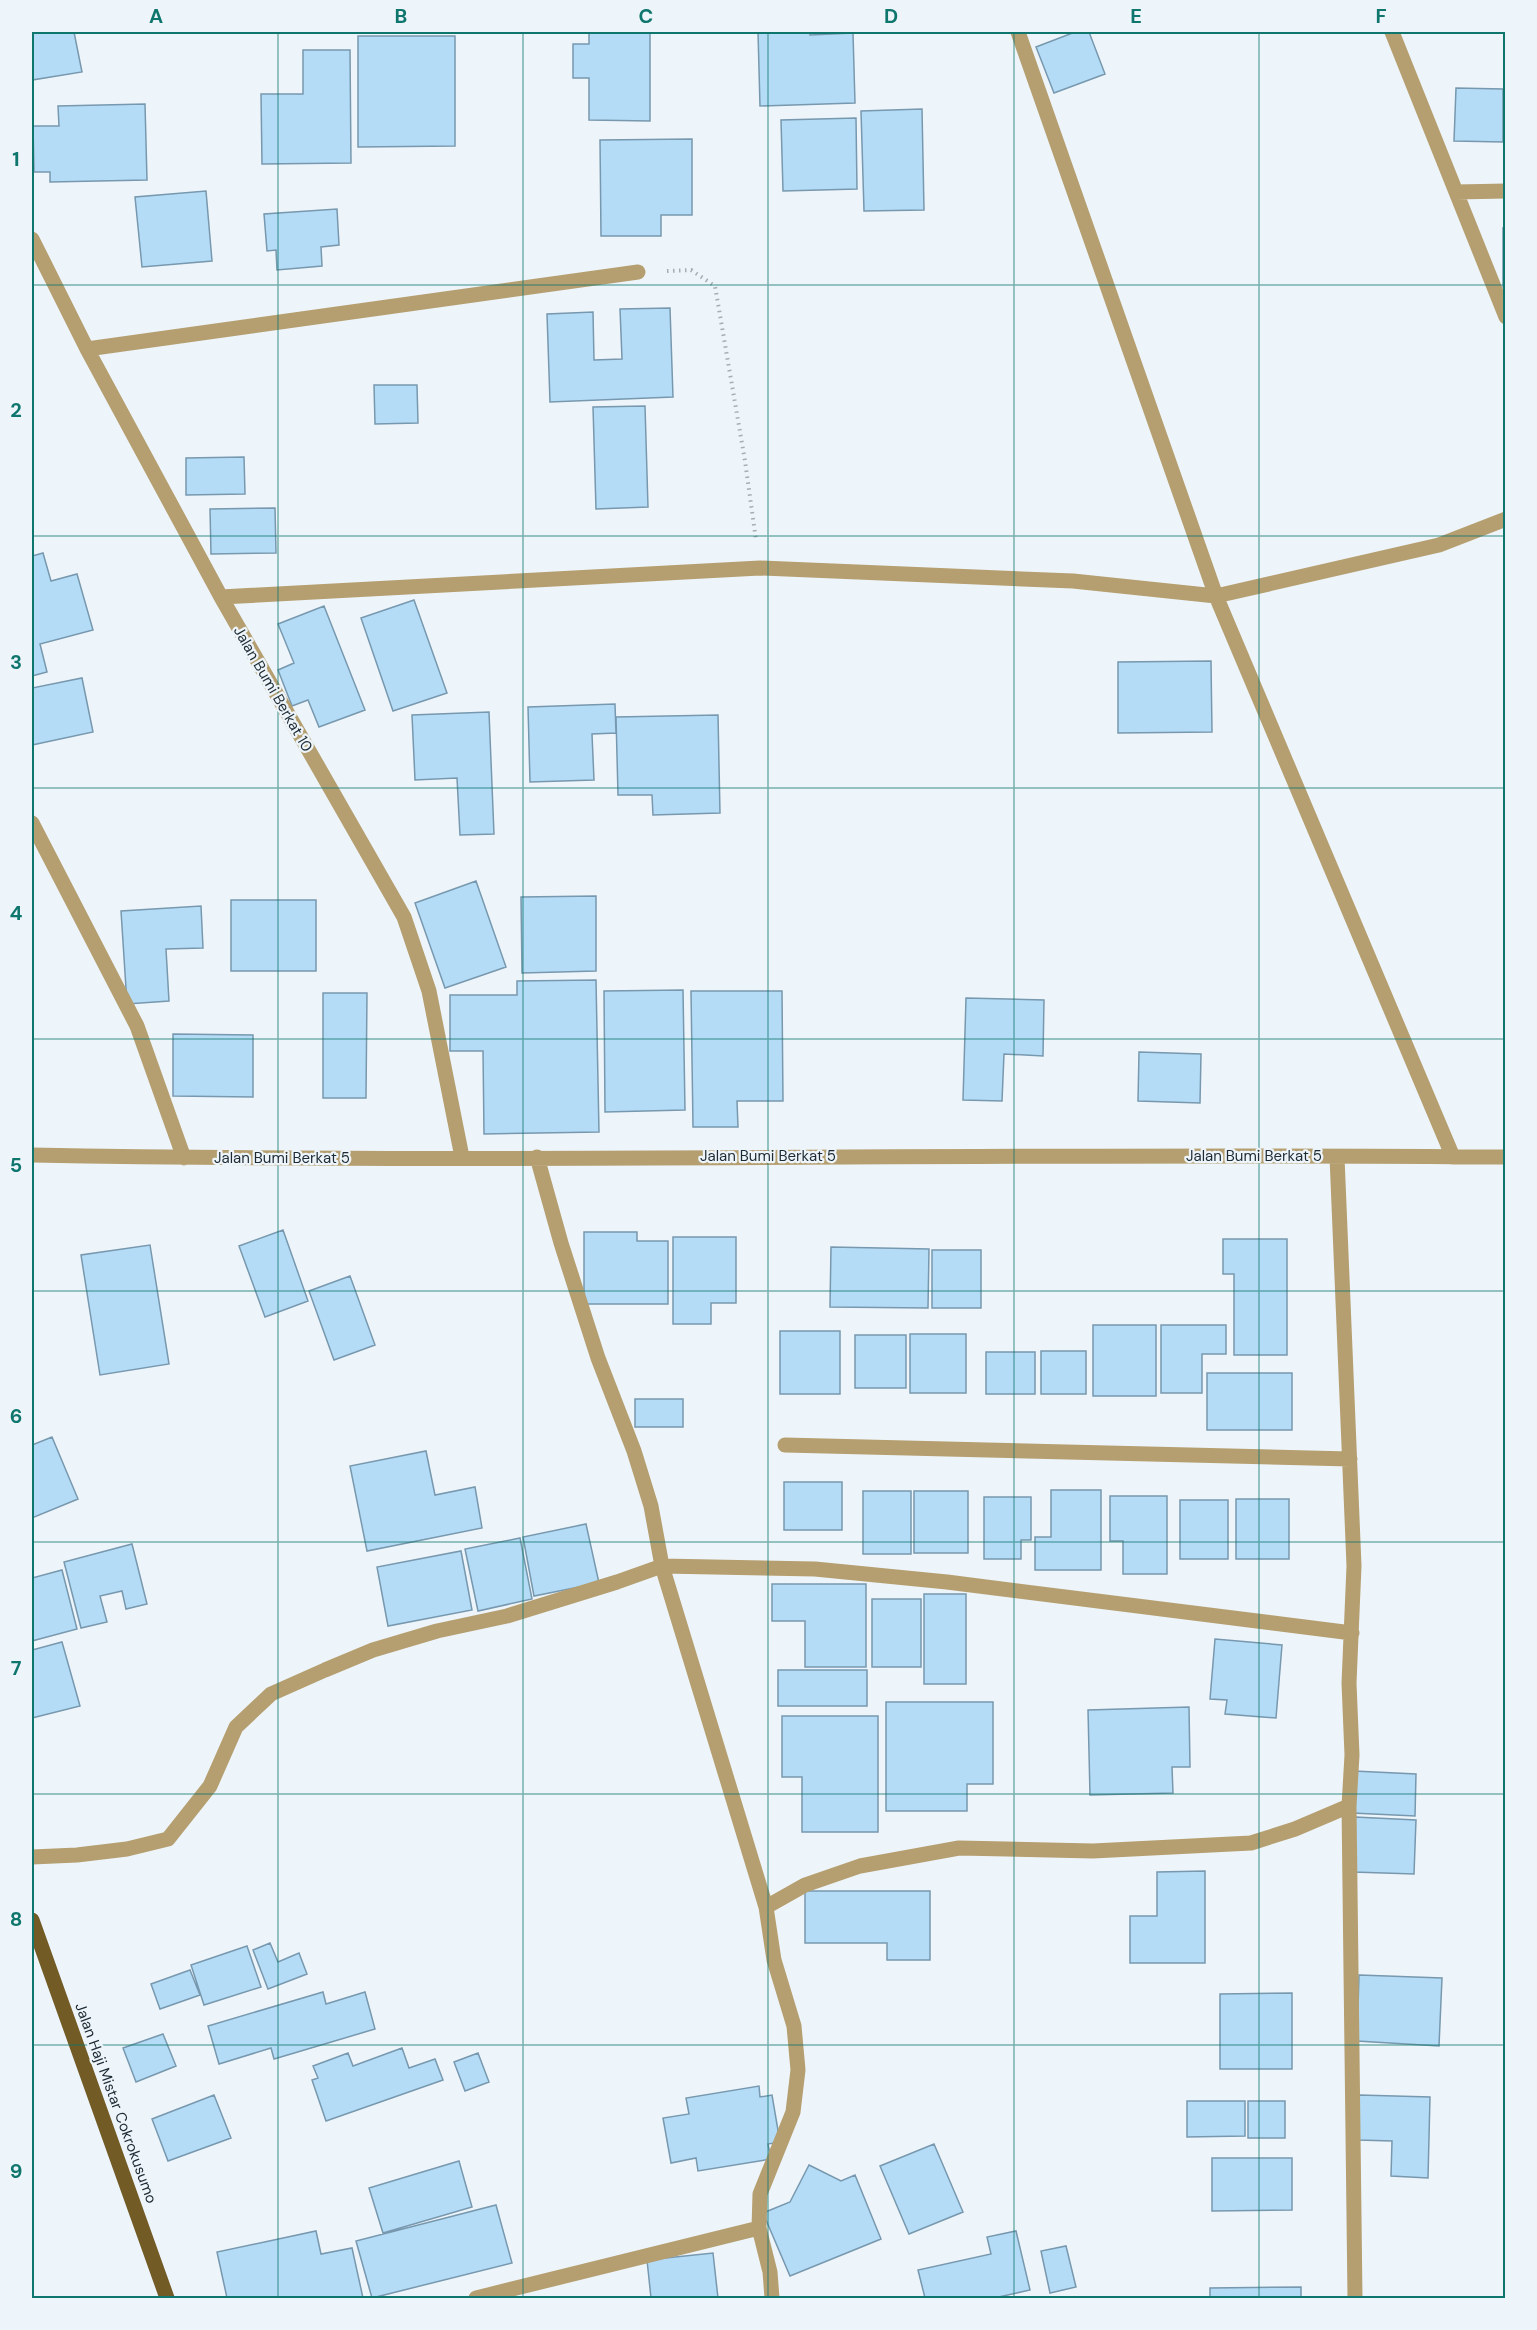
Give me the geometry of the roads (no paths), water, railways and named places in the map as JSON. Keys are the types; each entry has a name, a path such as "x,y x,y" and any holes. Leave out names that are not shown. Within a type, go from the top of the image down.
{"main road":[{"name":"Jalan Haji Mistar Cokrokusumo","path":"32,1920 167,2298"}],"street":[{"path":"1018,32 1216,596 1453,1156"},
{"path":"1392,32 1506,317"},
{"path":"1456,192 1506,191"},
{"name":"Jalan Bumi Berkat 10","path":"32,239 87,349 221,597 404,917 429,991 462,1157"},
{"path":"87,349 638,272"},
{"path":"221,597 760,568 1073,581 1216,596 1438,545 1506,519"},
{"path":"32,823 136,1026 184,1158"},
{"name":"Jalan Bumi Berkat 5","path":"32,1155 184,1158 1506,1157"},
{"path":"1336,1156 1354,1566 1349,1683 1352,1755 1349,1806 1355,2298"},
{"path":"537,1157 561,1243 598,1358 634,1451 651,1506 662,1566 766,1907 774,1960 794,2026 798,2070 792,2112 760,2194 759,2228 770,2272 772,2298"},
{"path":"785,1445 1350,1459"},
{"path":"32,1857 127,1849 168,1839 210,1786 236,1727 271,1694 373,1650 437,1630 507,1616 662,1566 815,1569 892,1576 1352,1633"},
{"path":"766,1907 805,1885 860,1866 959,1848 1093,1851 1251,1843 1349,1806"},
{"path":"476,2298 759,2228"}]}
